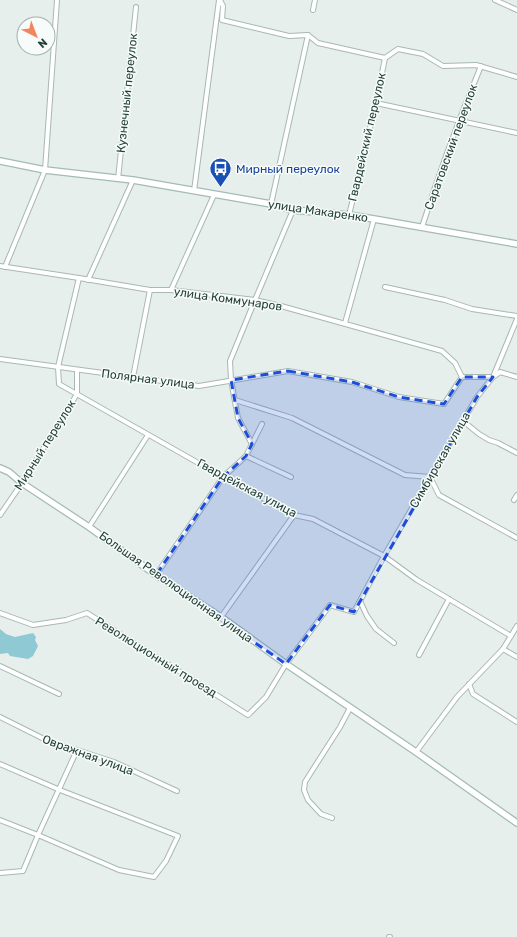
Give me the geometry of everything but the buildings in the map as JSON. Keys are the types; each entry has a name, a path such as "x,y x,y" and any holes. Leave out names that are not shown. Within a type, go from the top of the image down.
{"street":[{"path":"2,267 45,170 57,0"},
{"path":"220,0 223,6 222,20 289,36 308,35 318,43 385,58 398,48 423,54 443,66 476,65 517,77"},
{"path":"194,191 220,0"},
{"path":"313,10 315,0"},
{"path":"495,0 517,10"},
{"name":"Кузнечный переулок","path":"118,178 136,7"},
{"path":"271,204 308,35"},
{"name":"Гвардейский переулок","path":"349,215 376,103 385,58"},
{"name":"Саратовский переулок","path":"422,227 434,188 481,66"},
{"path":"376,103 517,133"},
{"name":"улица Макаренко","path":"0,161 45,170 133,180 271,204 293,210 349,215 517,244"},
{"path":"88,280 133,180"},
{"path":"171,290 214,195"},
{"path":"252,444 238,418 231,380 230,361 293,210"},
{"path":"345,323 374,219"},
{"name":"улица Коммунаров","path":"2,267 150,290 171,290 255,300 281,306 442,351 455,363 462,377"},
{"path":"58,367 78,278"},
{"path":"385,287 445,300 472,309 517,317"},
{"path":"133,377 150,290"},
{"name":"Симбирская улица","path":"286,664 330,605 354,612 384,556 462,421 477,397 493,376 517,317"},
{"name":"Полярная улица","path":"0,360 199,386 288,371 352,382 399,397 444,404 462,377"},
{"name":"Гвардейская улица","path":"58,367 59,384 223,477 294,515 313,519 384,556 417,580 511,636"},
{"name":"Мирный переулок","path":"0,516 77,394 77,370"},
{"path":"462,377 493,376 500,372 517,377"},
{"path":"235,400 292,418 405,475 430,477 439,495 517,538"},
{"path":"462,421 488,440 498,442 517,453"},
{"path":"156,575 223,477 246,456 262,424"},
{"path":"89,527 148,435"},
{"path":"246,456 291,477"},
{"name":"Большая Революционная улица","path":"0,468 9,472 22,483 89,527 156,575 221,617 286,664 416,752 517,823"},
{"path":"221,617 294,515"},
{"path":"419,655 449,599"},
{"path":"360,601 367,616 376,629 394,643"},
{"name":"Революционный проезд","path":"0,612 33,625 66,620 87,613 248,715 266,697 286,664"},
{"path":"416,752 458,697 502,649 517,626"},
{"path":"502,649 517,658"},
{"path":"0,666 59,694"},
{"path":"469,684 472,694 517,722"},
{"path":"332,818 321,814 308,800 304,790 305,782 340,727 350,708"},
{"name":"Овражная улица","path":"0,717 54,744 114,762 177,791"},
{"path":"0,873 23,871 77,750"},
{"path":"0,764 60,790 178,836 166,860 154,876 119,870 0,820"}],"highlighted area":[{"path":"288,371 352,382 399,397 444,404 462,377 493,377 477,397 354,612 330,605 286,664 156,575 223,477 246,456 252,444 238,418 231,380"}],"water":[{"path":"0,629 6,634 15,637 33,633 36,637 35,640 38,646 33,656 28,659 10,656 8,653 0,654"}],"place":[{"name":"Мирный переулок","path":"221,188"}]}
